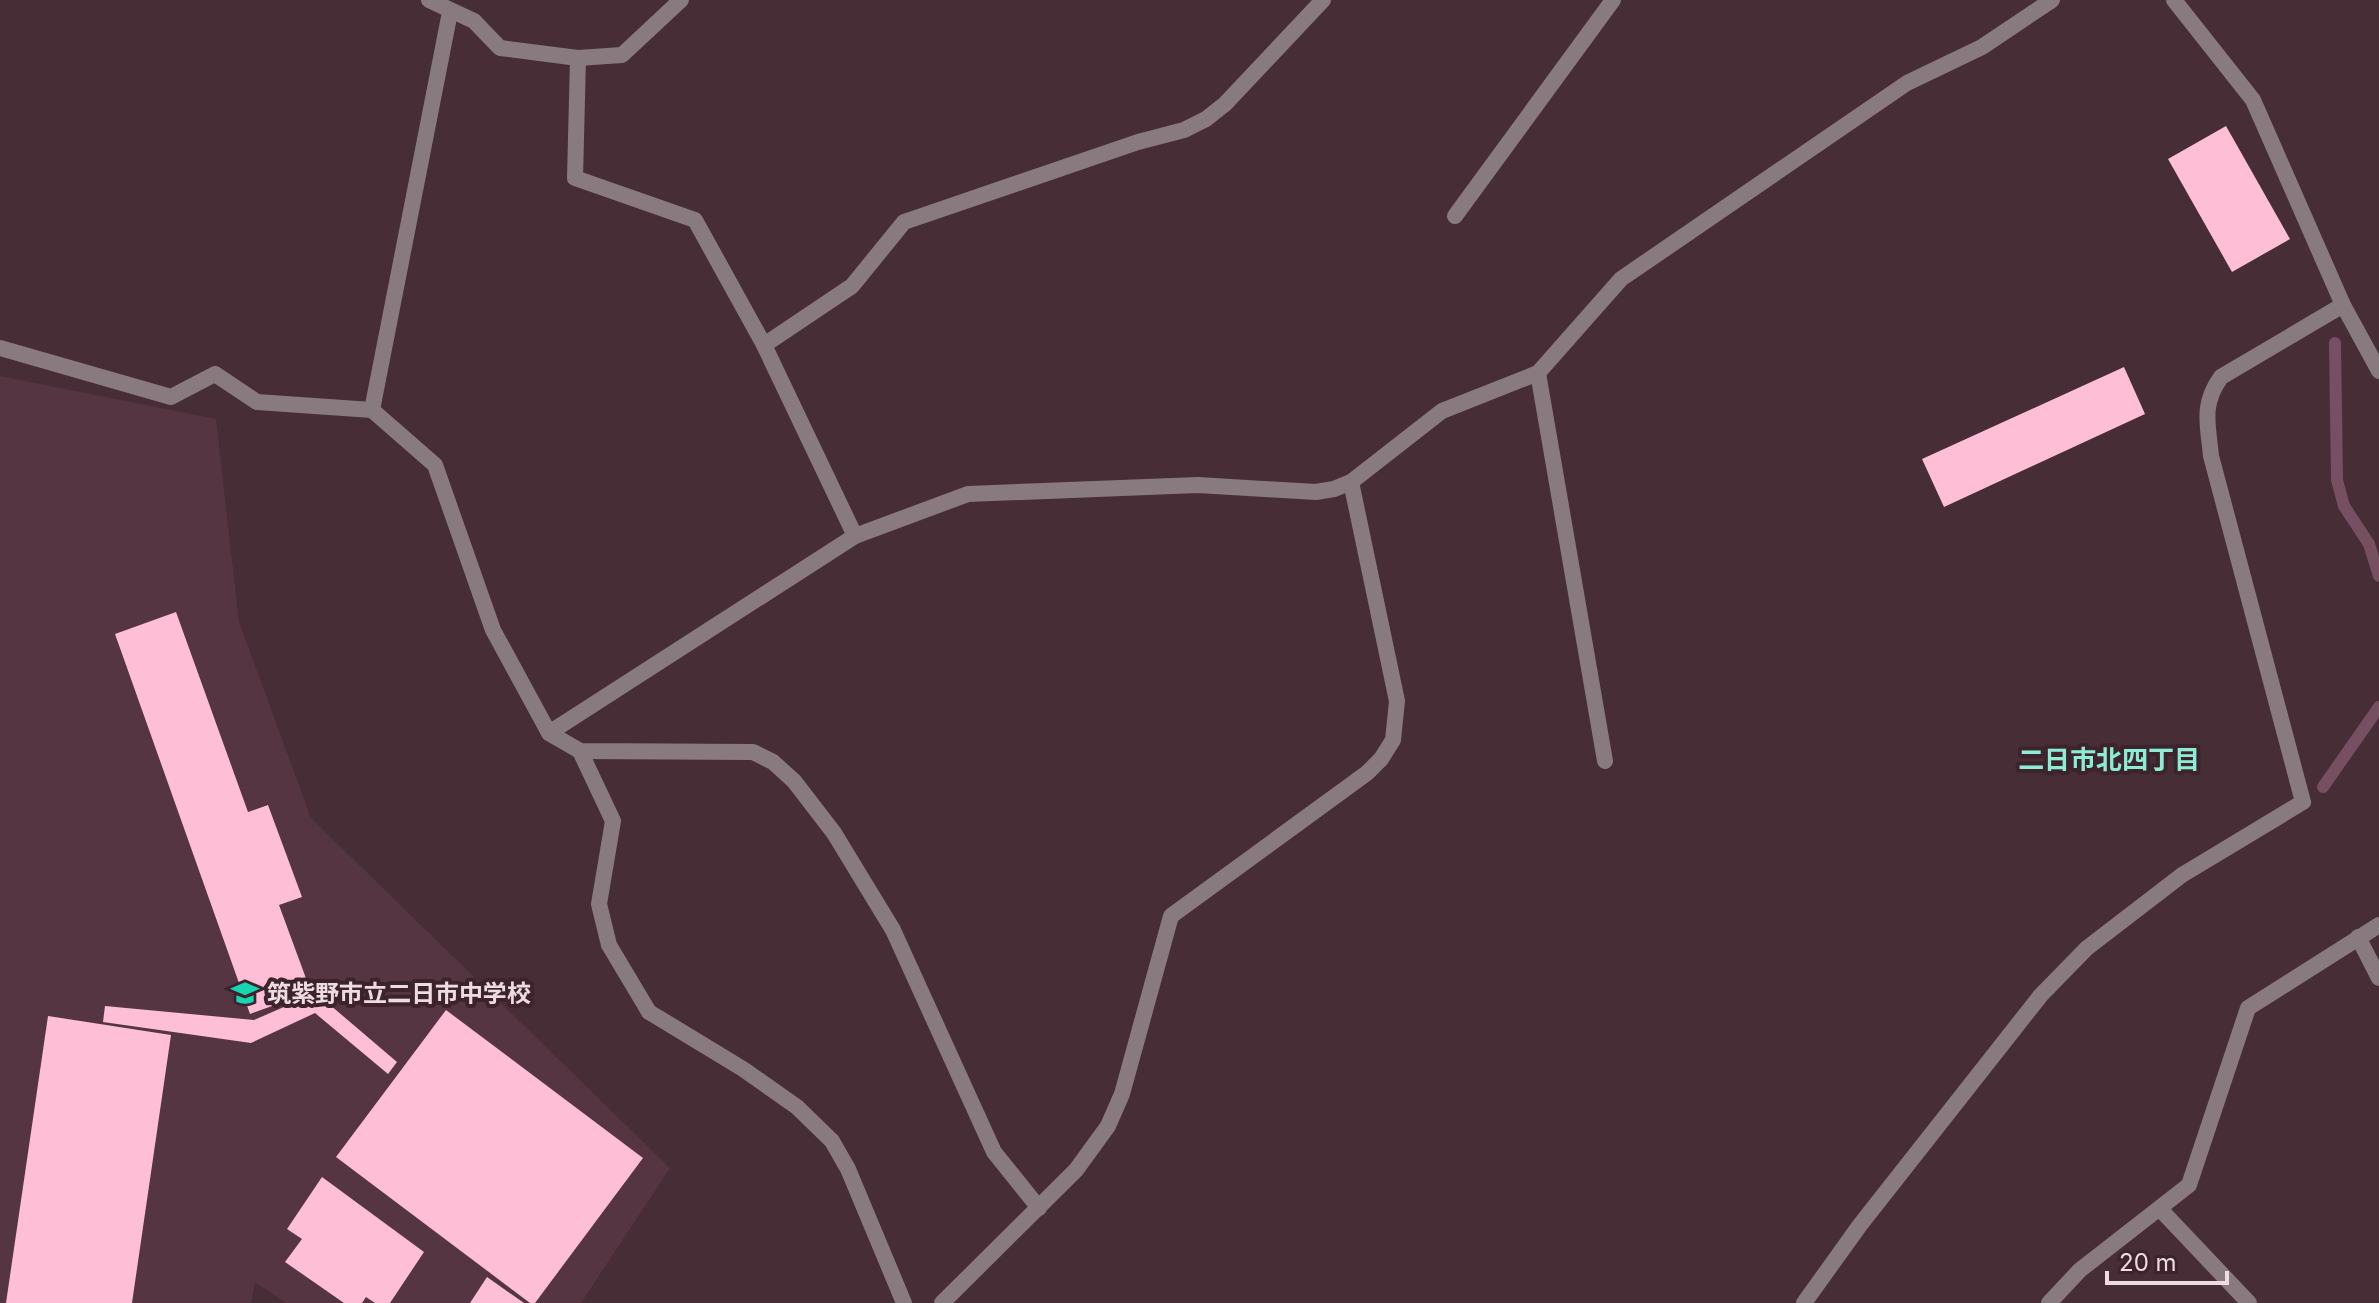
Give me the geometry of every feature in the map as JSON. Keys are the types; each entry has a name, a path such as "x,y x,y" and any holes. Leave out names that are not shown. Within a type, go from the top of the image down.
{"street":[{"path":"429,0 482,27 500,48 578,58 622,55 681,0"},
{"path":"467,19 468,0"},
{"path":"764,345 852,286 904,222 1138,142 1184,130 1206,119 1225,104 1323,0"},
{"path":"1455,216 1613,0"},
{"path":"549,733 855,536 968,494 1198,485 1316,492 1351,482 1442,411 1538,373 1621,279 1907,83 1982,47 2052,0"},
{"path":"2174,0 2253,100 2343,305 2379,371"},
{"path":"372,410 450,12"},
{"path":"578,58 575,178 695,220 764,345 855,536"},
{"path":"1804,1303 1860,1225 2041,995 2087,948 2182,875 2303,802 2211,456 2206,407 2212,389 2221,377 2343,305"},
{"path":"0,348 171,397 215,374 257,402 372,410 435,465 493,630 549,733 580,751 753,752 773,762 794,781 834,833 893,930 994,1152 1039,1208"},
{"path":"1538,373 1605,761"},
{"path":"942,1303 1076,1170 1108,1126 1122,1094 1171,916 1367,773 1393,740 1397,701 1351,482"},
{"path":"580,751 613,821 599,904 609,945 649,1012 786,1099 832,1141 848,1169 904,1303"},
{"path":"2049,1303 2080,1270 2189,1185 2248,1008 2379,925"},
{"path":"2358,937 2379,978"},
{"path":"2160,1209 2249,1303"}],"shaded area":[{"name":"筑紫野市立二日市中学校","path":"0,376 216,419 239,622 311,818 670,1168 581,1303 286,1303 255,1282 251,1303 0,1303"}],"building":[{"path":"2226,126 2290,239 2232,272 2168,159"},
{"path":"2124,367 2145,414 1944,507 1922,459"},
{"path":"176,612 248,812 268,805 302,897 279,905 311,992 250,1014 115,634"},
{"path":"316,993 397,1062 388,1074 315,1013 251,1043 103,1022 105,1006 254,1020"},
{"path":"446,1010 643,1158 535,1303 530,1303 336,1157"},
{"path":"48,1016 171,1035 132,1303 6,1303"},
{"path":"322,1177 424,1252 390,1303 375,1303 366,1297 362,1303 344,1303 285,1262 302,1239 287,1229"},
{"path":"487,1277 524,1303 470,1303"}],"waterway":[{"path":"2335,343 2337,480 2344,506 2369,544 2379,576"},
{"path":"2323,787 2379,707"}],"place":[{"name":"筑紫野市立二日市中学校","path":"245,993"}],"district":[{"name":"二日市北四丁目","path":"2109,759"}]}
